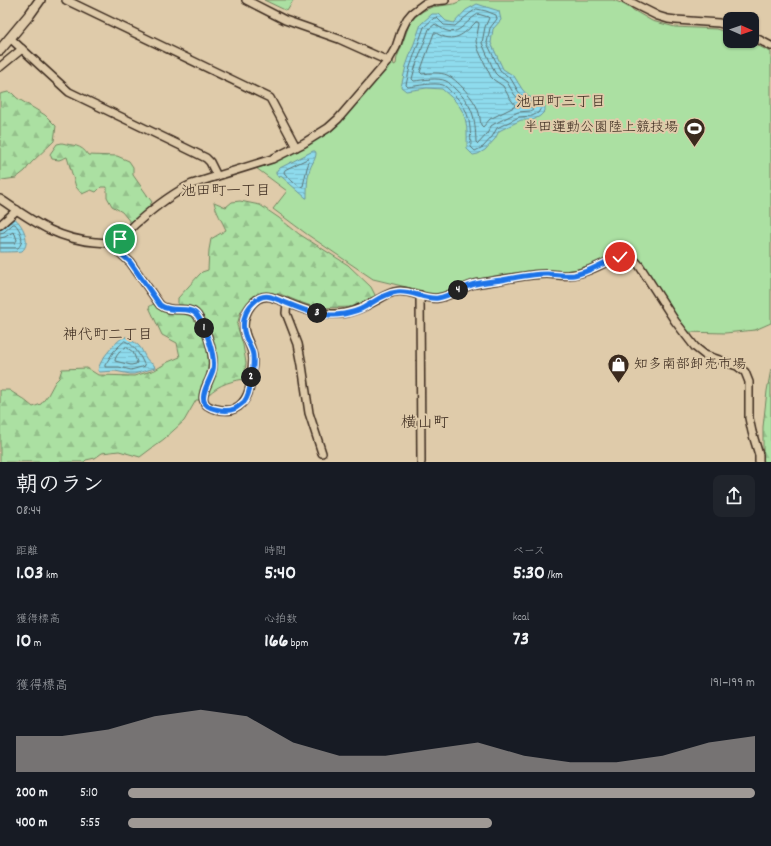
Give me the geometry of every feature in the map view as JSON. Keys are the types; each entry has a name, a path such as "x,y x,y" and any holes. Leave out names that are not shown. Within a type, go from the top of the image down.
{"main road":[{"path":"0,50 40,0"}],"street":[{"path":"66,0 270,98 296,147"},
{"path":"246,0 285,20 390,58"},
{"path":"0,198 50,231 64,237 85,241 114,242 120,239 149,213 181,189 192,184 272,159 325,130 338,119 390,58 396,47 402,29 412,13 423,2 445,0"},
{"path":"626,0 658,16 668,19 723,24"},
{"path":"10,38 69,92 206,158 210,162 217,176"},
{"path":"759,40 771,46"},
{"path":"0,67 22,49"},
{"path":"0,225 17,210"},
{"path":"109,243 130,262 162,307 170,310 192,310 196,314 203,327 212,355 213,368 203,400 209,407 221,411 233,410 244,402 251,385 253,356 245,334 244,323 245,316 250,306 259,298 265,296 271,297 314,313 345,313 360,309 397,292 412,292 431,298 440,298 474,284 547,274 573,275 585,272 617,258 623,257 632,259 639,265 675,321 695,347 705,355 738,366 745,372 748,382 749,418 759,455 759,462"},
{"path":"420,295 422,462"},
{"path":"287,303 286,312 298,344 309,413 322,453"}],"green space":[{"path":"264,0 294,0 287,11"},
{"path":"463,0 613,0 652,21 675,27 716,29 723,31 723,48 759,48 759,46 771,52 771,323 755,330 725,333 686,332 676,320 639,258 624,252 614,254 584,270 569,272 533,272 472,280 472,284 439,296 423,295 423,291 373,279 308,235 273,209 287,191 256,168 289,155 323,135 341,120 393,61 394,65 396,64 397,57 409,25 415,17 432,7 454,4"},
{"path":"8,92 12,93 17,98 45,115 56,126 54,141 31,163 25,171 16,178 2,180 0,182 0,94"},
{"path":"62,143 80,147 88,155 117,156 129,161 133,167 133,175 152,202 149,209 131,223 122,212 112,206 107,197 107,187 101,187 96,192 91,190 82,194 76,187 67,157 59,160 52,159 50,154 57,144"},
{"path":"240,201 260,205 299,234 348,265 371,287 376,297 354,307 317,308 280,294 269,293 254,297 241,311 237,325 243,345 246,363 244,379 222,385 212,391 203,400 196,400 184,421 164,439 140,457 119,451 102,453 95,458 84,462 0,462 0,390 9,390 33,407 41,404 48,395 59,378 62,369 87,368 98,375 134,376 155,370 180,357 177,343 162,335 149,307 153,304 163,310 175,312 178,304 178,298 202,272 208,270 211,239 226,230 214,202 226,207 232,202"},
{"path":"771,369 771,462 763,462 763,427"}],"water":[{"path":"477,4 499,11 501,20 493,29 491,43 503,69 514,76 529,97 534,98 545,106 545,111 533,120 521,120 499,131 495,139 485,150 473,155 467,149 467,128 464,115 460,107 451,97 442,89 427,88 406,91 401,87 406,66 421,24 432,14 439,14 446,21 454,23 466,10"},
{"path":"315,151 316,155 309,172 306,198 282,177 280,176 279,178 276,172 278,169"},
{"path":"14,218 20,224 25,233 25,247 22,251 0,252 0,230"},
{"path":"123,337 128,337 139,346 146,359 154,365 155,368 134,374 115,371 98,371 104,357"}],"place":[{"name":"半田運動公園陸上競技場","path":"694,148"},
{"name":"知多南部卸売市場","path":"619,384"}],"district":[{"name":"池田町三丁目","path":"561,103"},
{"name":"池田町一丁目","path":"226,192"},
{"name":"神代町二丁目","path":"108,336"},
{"name":"横山町","path":"425,423"}],"route":[{"path":"120,239 109,243 130,262 150,293 162,307 170,310 192,310 196,314 203,327 211,350 213,362 211,377 206,387 203,400 209,407 221,411 233,410 244,402 251,385 253,356 245,334 244,319 250,306 259,298 268,296 314,313 340,314 360,309 393,292 412,292 431,298 440,298 474,284 547,274 573,275 585,272 620,257"}]}
